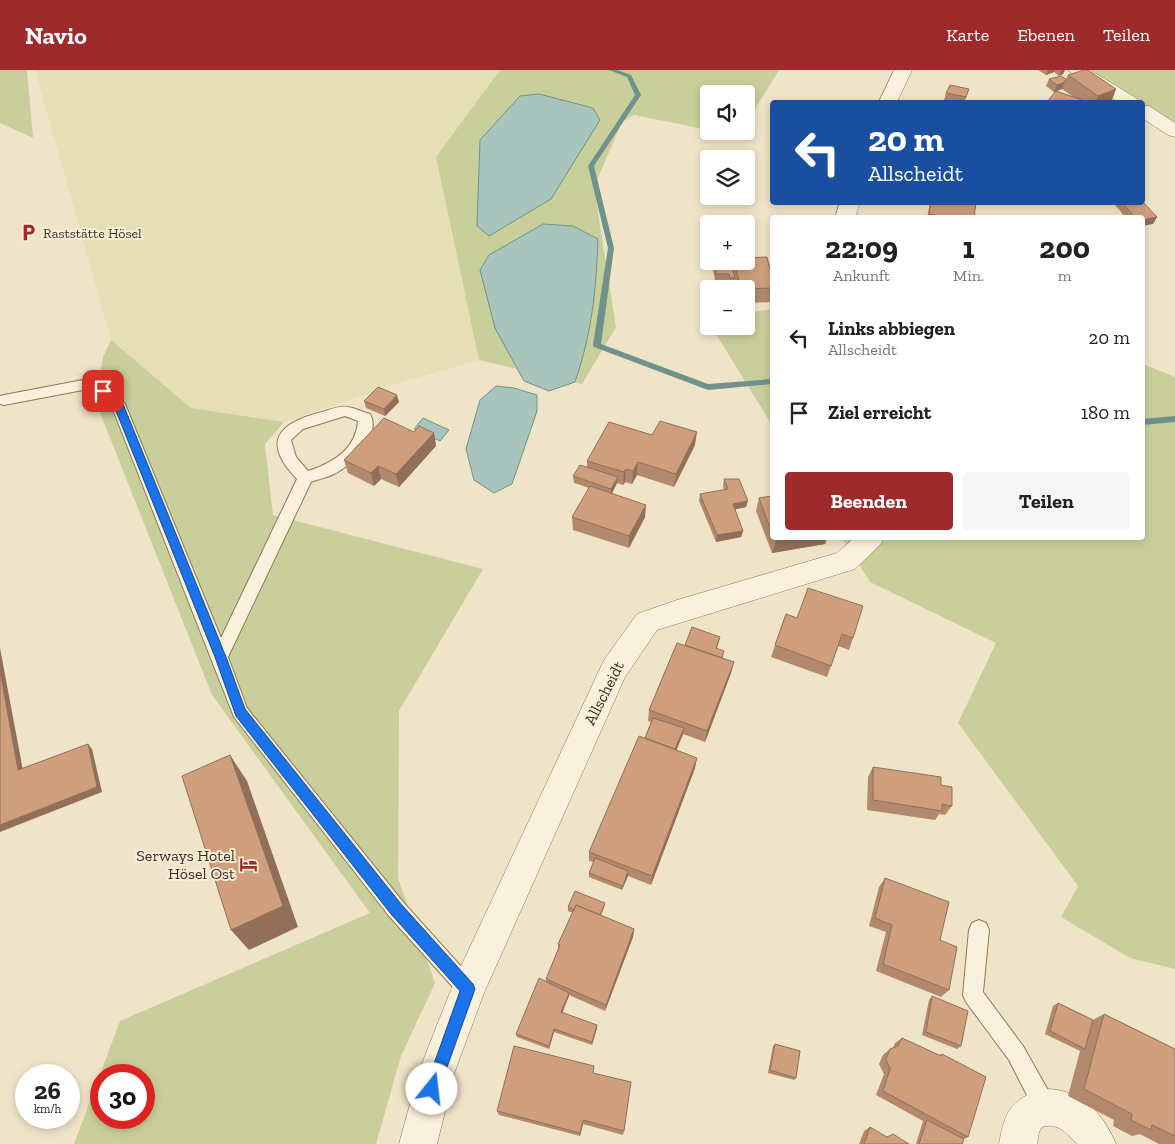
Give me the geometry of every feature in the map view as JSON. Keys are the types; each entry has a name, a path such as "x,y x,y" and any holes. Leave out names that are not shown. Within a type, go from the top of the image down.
{"street":[{"path":"889,100 903,70"},
{"path":"1078,70 1127,100"},
{"path":"1145,112 1175,130"},
{"name":"Allscheidt","path":"418,1144 437,1071 468,989 560,782 614,669 648,622 678,611 846,561 869,540"},
{"path":"1018,1144 1018,1132 1028,1113 1045,1107 1065,1110 1083,1122 1097,1144"}],"lane":[{"path":"4,400 83,385 103,391 118,404 220,657 240,712 396,909 468,989"},
{"path":"220,657 305,478 329,470 349,456 364,435 365,418 346,411 298,425 284,438 285,452 293,467 305,478"},
{"path":"979,930 973,995 1016,1052 1045,1107"}],"shaded area":[{"path":"35,70 500,70 436,157 479,360 406,381 284,422 191,408 111,340"}],"green space":[{"path":"0,70 27,70 33,138 0,123"},
{"path":"500,70 779,70 755,109 755,85 700,85 700,128 634,115 622,122 594,187 616,327 582,384 479,360 436,157"},
{"path":"1087,70 1175,70 1175,125 1145,106 1145,100 1136,100"},
{"path":"770,309 770,422 717,335 755,335 755,312"},
{"path":"111,340 191,408 284,422 265,444 273,515 483,569 399,711 398,878 435,983 401,1056 376,1144 74,1144 90,1101 90,1129 155,1129 155,1064 104,1064 120,1021 370,913 212,695 95,400 103,357"},
{"path":"1145,365 1175,377 1175,969 1130,958 1061,917 1078,886 958,723 996,643 870,582 843,540 1145,540"}],"water":[{"path":"539,94 593,108 600,120 551,199 489,236 477,226 480,140 520,96"},
{"path":"543,224 573,226 598,239 592,312 581,364 575,382 549,391 524,381 495,328 480,270 489,255"},
{"path":"496,386 514,388 537,395 537,411 512,484 494,493 474,480 466,449 480,400"},
{"path":"423,418 449,430 440,441 414,429"}],"building":[{"path":"1088,70 1116,89 1098,96 1068,75"},
{"path":"1061,76 1066,79 1065,82 1057,85 1049,79"},
{"path":"950,85 969,89 966,97 946,93"},
{"path":"1056,91 1082,100 1049,100"},
{"path":"1145,204 1157,217 1145,219 1145,215 1133,215 1125,205"},
{"path":"930,205 976,205 974,215 929,214"},
{"path":"767,257 770,270 770,288 755,289 755,280 739,280 736,270 755,270 755,258"},
{"path":"715,270 733,270 735,278 730,278 729,274 716,274"},
{"path":"378,387 397,395 384,409 364,401"},
{"path":"384,418 414,432 419,426 434,433 396,474 378,466 371,473 344,460"},
{"path":"660,421 697,432 676,474 638,462 633,471 626,469 624,472 587,461 609,422 652,435"},
{"path":"580,465 618,477 611,489 573,476"},
{"path":"724,479 739,479 748,501 733,504 743,531 717,535 700,494 728,489"},
{"path":"590,486 646,505 629,536 572,517"},
{"path":"770,496 770,528 759,498"},
{"path":"808,588 863,606 853,638 842,634 831,666 775,645 786,614 797,618"},
{"path":"692,627 720,637 716,648 724,651 722,658 685,645"},
{"path":"677,643 734,662 707,731 649,710"},
{"path":"0,671 18,770 88,744 97,787 0,825"},
{"path":"653,718 684,728 675,749 645,738"},
{"path":"639,736 697,758 652,876 589,852"},
{"name":"Serways Hotel Hösel Ost","path":"230,755 283,906 231,930 182,776"},
{"path":"873,767 941,777 941,785 952,787 952,806 942,804 942,811 873,800"},
{"path":"595,858 628,871 623,886 589,873"},
{"path":"885,878 949,902 940,940 957,947 949,990 883,964 892,925 875,918"},
{"path":"575,891 605,903 600,915 576,905 574,910 568,907"},
{"path":"576,905 634,929 606,1005 546,979 560,945 558,944"},
{"path":"539,978 569,993 561,1012 597,1025 592,1042 554,1029 549,1046 516,1034"},
{"path":"932,996 968,1011 961,1046 926,1032"},
{"path":"1058,1003 1093,1020 1085,1049 1050,1031"},
{"path":"1104,1014 1175,1049 1175,1136 1152,1125 1151,1130 1131,1120 1132,1114 1084,1089"},
{"path":"902,1038 941,1056 942,1054 986,1077 968,1137 883,1091 890,1069 886,1059 890,1049 898,1046"},
{"path":"775,1044 800,1051 796,1078 770,1070"},
{"path":"514,1046 594,1066 593,1073 631,1082 624,1131 583,1120 580,1133 497,1111"},
{"path":"927,1120 964,1139 962,1144 919,1144"},
{"path":"870,1127 887,1137 893,1134 909,1144 864,1144"}],"waterway":[{"path":"612,70 629,76 638,95 591,166 611,248 597,345 708,387 770,382"},
{"path":"1145,422 1175,419"}],"place":[{"name":"Raststätte Hösel","path":"29,233"},
{"name":"Serways Hotel Hösel Ost","path":"249,864"}],"route":[{"path":"103,391 118,404 220,657 240,712 396,909 468,989 432,1089"}]}
